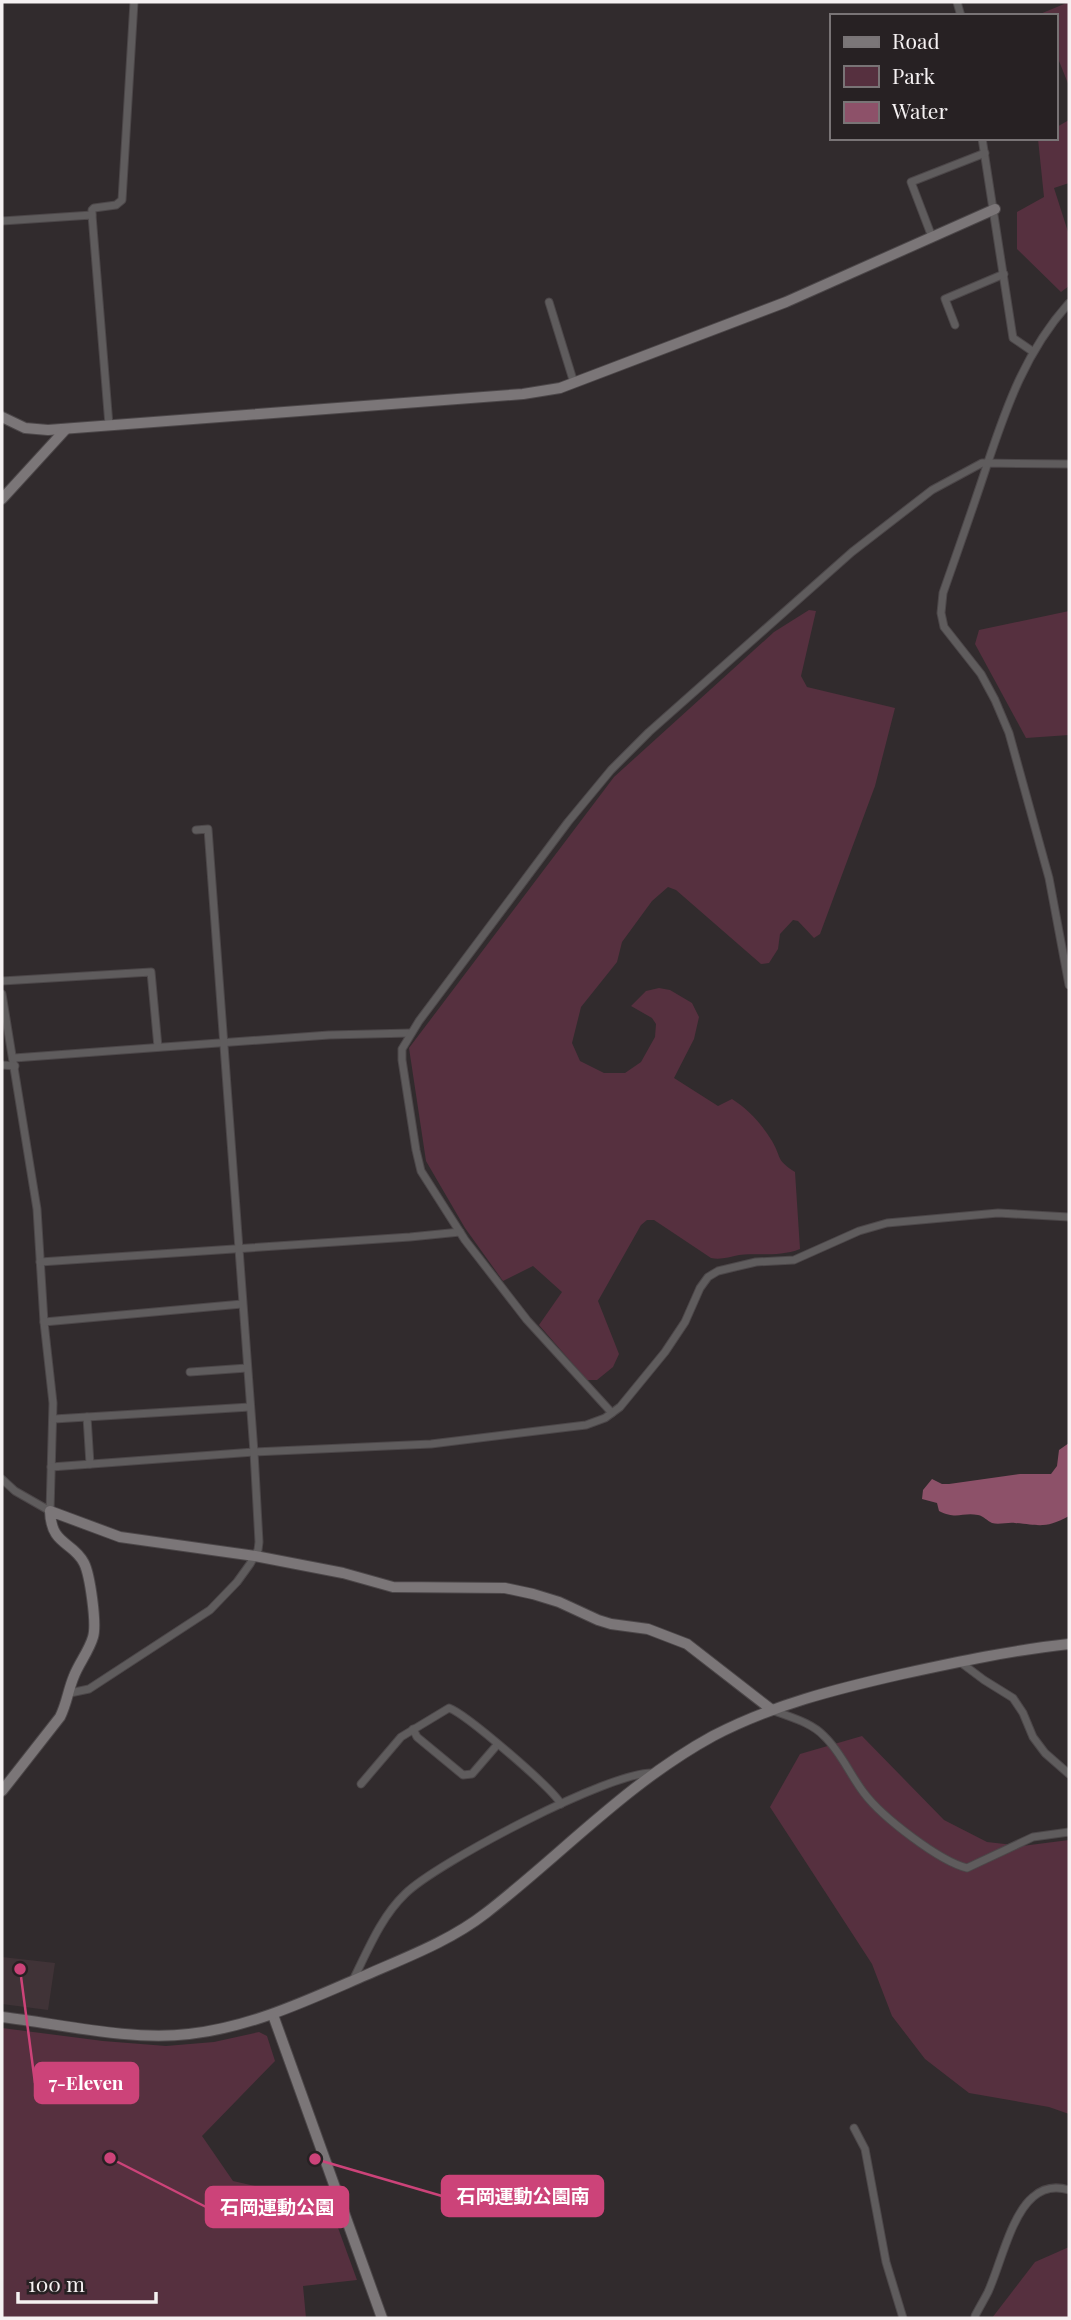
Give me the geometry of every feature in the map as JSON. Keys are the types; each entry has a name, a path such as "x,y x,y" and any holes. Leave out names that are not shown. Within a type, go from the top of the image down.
{"street":[{"path":"109,425 92,210 119,204 122,200 134,2"},
{"path":"982,140 1013,338 1032,351"},
{"path":"932,237 911,181 985,153"},
{"path":"2,418 25,428 66,429 523,394 560,388 786,302 995,209"},
{"path":"2,222 92,215"},
{"path":"955,325 945,299 1004,274"},
{"path":"549,302 574,383"},
{"path":"1069,303 1032,351 1008,405 943,593 941,613 944,627 975,666 995,700 1009,733 1049,878 1069,985"},
{"path":"2,499 66,429"},
{"path":"612,1413 527,1320 460,1231 418,1164 402,1049 411,1033 568,822 627,753 887,523 953,477 988,462 1069,464"},
{"path":"70,1693 89,1689 210,1610 237,1581 255,1556 259,1542 208,829 196,830"},
{"path":"2,981 151,972 158,1046"},
{"path":"2,994 35,1189 54,1419 50,1511 54,1532 84,1562 88,1575 94,1635 74,1676 60,1717 2,1791"},
{"path":"2,1065 158,1046 329,1035 411,1033"},
{"path":"51,1467 444,1442 586,1425 620,1407 665,1352 685,1322 700,1288 708,1277 718,1271 756,1262 794,1259 859,1231 887,1223 998,1213 1069,1217"},
{"path":"40,1262 410,1237 460,1231"},
{"path":"44,1322 242,1304"},
{"path":"190,1372 247,1368"},
{"path":"54,1419 250,1407"},
{"path":"87,1417 90,1464"},
{"path":"2,1479 15,1491 50,1511 120,1537 255,1556 343,1573 393,1587 505,1588 545,1598 598,1620 648,1629 687,1644 772,1710 811,1725 824,1735 867,1797 917,1840 943,1857 967,1868 1033,1837 1069,1832"},
{"path":"2,2017 157,2035 217,2030 272,2015 439,1942 471,1924 653,1773 713,1736 772,1710 836,1689 959,1661 1069,1644"},
{"path":"959,1661 984,1681 1013,1698 1033,1737 1045,1753 1069,1774"},
{"path":"360,1784 397,1741 446,1709 453,1708 556,1796 561,1804"},
{"path":"413,1729 417,1737 463,1775 472,1774 497,1745"},
{"path":"352,1981 390,1911 413,1886 483,1843 561,1804 632,1775 653,1773"},
{"path":"272,2015 382,2318"},
{"path":"854,2128 865,2149 886,2262 903,2318"},
{"path":"975,2316 1025,2206 1044,2189 1069,2190"}],"shaded area":[{"path":"2,1957 55,1963 48,2010 2,2004"}],"green space":[{"path":"1069,2 1069,86 1057,56 1057,14 1040,14"},
{"path":"1069,120 1069,183 1054,188 1069,235 1069,286 1061,292 1017,249 1017,212 1044,197 1038,140 1057,140 1057,127"},
{"path":"809,610 816,611 801,676 807,687 895,708 875,786 820,934 814,938 798,921 793,920 780,934 778,949 769,963 761,964 676,890 668,887 652,901 622,942 617,962 581,1007 572,1043 580,1061 604,1073 625,1073 641,1062 655,1037 656,1024 652,1018 631,1006 646,991 659,988 670,990 692,1003 699,1017 694,1039 674,1078 718,1106 732,1099 764,1128 782,1161 795,1172 800,1249 777,1254 711,1258 654,1220 647,1220 641,1225 598,1301 619,1354 613,1367 597,1380 587,1380 539,1325 562,1292 533,1266 503,1281 465,1228 426,1161 409,1048 614,777 774,632"},
{"path":"1069,611 1069,735 1026,738 975,644 979,630"},
{"path":"862,1736 944,1820 987,1842 1022,1846 1069,1840 1069,2114 1049,2107 969,2093 925,2059 892,2016 872,1964 770,1807 800,1754"},
{"path":"2,2028 166,2046 214,2042 259,2032 267,2036 275,2061 202,2136 233,2181 329,2203 357,2280 303,2286 306,2318 2,2318"},
{"path":"1069,2247 1069,2318 992,2318 1035,2262"}],"water":[{"path":"1069,1443 1069,1516 1054,1523 995,1524 978,1515 945,1514 939,1511 937,1503 922,1499 923,1490 932,1479 949,1484 1020,1474 1051,1474 1057,1466 1059,1450"}],"place":[{"name":"7-Eleven","path":"20,1969"},
{"name":"石岡運動公園","path":"110,2158"},
{"name":"石岡運動公園南","path":"315,2159"}]}
